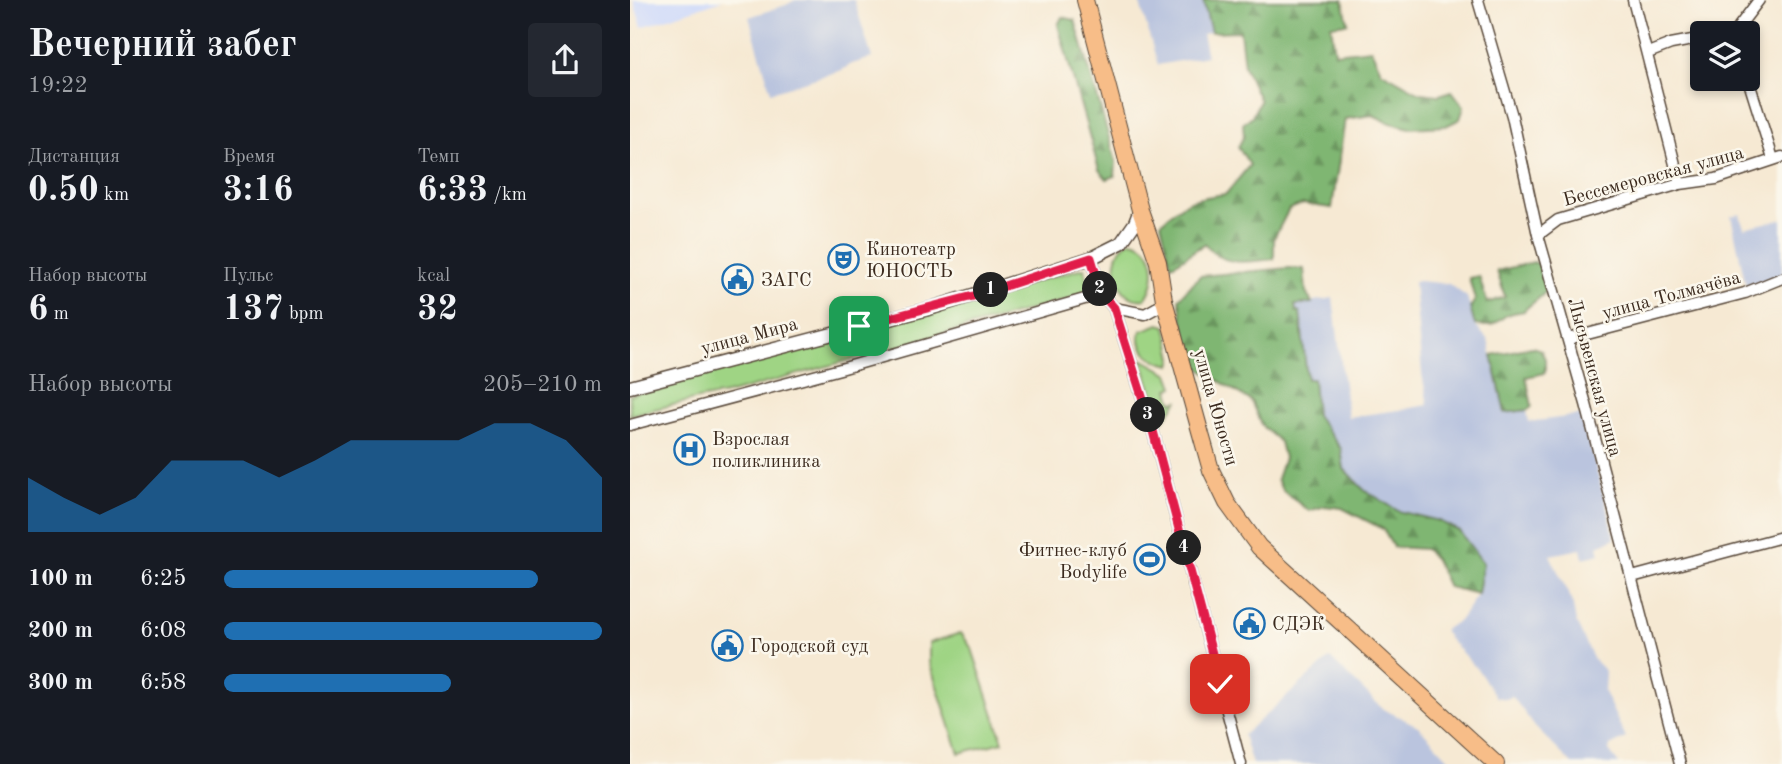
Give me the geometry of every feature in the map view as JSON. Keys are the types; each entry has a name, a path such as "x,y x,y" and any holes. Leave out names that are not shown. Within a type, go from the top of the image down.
{"main road":[{"name":"улица Юности","path":"1085,0 1140,210 1158,262 1164,300 1212,470 1227,503 1259,547 1496,764"}],"street":[{"name":"Лысьвенская улица","path":"1478,0 1512,116 1538,235 1632,577 1679,764"},
{"path":"1633,0 1681,184"},
{"path":"1741,21 1759,0"},
{"path":"1648,52 1690,40"},
{"path":"1752,91 1777,158"},
{"name":"Бессемеровская улица","path":"1538,235 1558,220 1681,184 1706,182 1777,158"},
{"name":"улица Мира","path":"630,387 932,308 1091,258 1121,243 1135,223 1140,210"},
{"path":"1091,258 1102,294 1114,308 1153,431 1241,764"},
{"name":"улица Толмачёва","path":"1568,339 1745,293 1782,278"},
{"path":"630,425 819,375 1102,294"},
{"path":"1114,308 1145,314 1164,300"},
{"path":"1632,577 1782,537"}],"shaded area":[{"path":"633,0 722,0 642,27"},
{"path":"795,0 854,0 872,58 771,92 749,17"},
{"path":"1130,0 1203,0 1211,32 1202,34 1207,56 1158,65 1140,4"},
{"path":"1740,214 1744,228 1782,219 1782,278 1746,286 1731,216"},
{"path":"1414,282 1449,284 1467,297 1475,325 1488,340 1505,412 1527,410 1529,422 1582,415 1615,538 1598,546 1600,554 1583,558 1581,549 1550,555 1572,601 1576,622 1594,660 1605,671 1604,692 1626,738 1610,746 1609,751 1619,764 1572,764 1535,727 1512,696 1507,699 1496,697 1478,670 1443,630 1459,621 1478,594 1483,563 1459,531 1439,521 1398,511 1362,488 1344,469 1341,449 1316,415 1313,380 1307,380 1300,312 1296,312 1295,304 1333,298 1348,417 1428,405 1422,374"},
{"path":"1330,658 1383,709 1418,726 1454,764 1252,764 1243,735"}],"green space":[{"path":"1203,0 1343,0 1348,23 1331,25 1335,53 1371,49 1381,71 1420,93 1439,95 1452,91 1464,107 1460,119 1446,126 1410,128 1373,115 1345,119 1332,208 1303,204 1289,209 1274,238 1274,259 1236,262 1220,257 1205,244 1171,265 1161,223 1183,204 1226,194 1250,165 1238,147 1244,136 1243,124 1252,116 1260,101 1244,66 1240,31 1211,32"},
{"path":"1062,17 1075,20 1116,162 1115,176 1107,179 1099,170 1058,25"},
{"path":"1131,241 1147,249 1151,256 1153,283 1145,299 1135,299 1126,294 1117,276 1118,255"},
{"path":"1534,262 1542,266 1546,290 1542,295 1524,311 1507,315 1490,326 1475,325 1470,308 1475,300 1469,278 1479,276 1487,303 1505,297 1497,271"},
{"path":"1084,268 1091,293 727,394 630,415 630,395 694,374"},
{"path":"1304,269 1306,292 1312,303 1295,305 1296,312 1300,312 1307,379 1313,379 1316,415 1341,449 1344,469 1362,488 1398,511 1439,521 1459,531 1483,563 1478,594 1448,587 1435,559 1425,549 1393,547 1383,529 1342,508 1325,506 1309,511 1282,490 1277,479 1284,458 1280,442 1262,426 1251,401 1189,362 1179,298 1200,276"},
{"path":"1159,324 1166,326 1173,358 1171,365 1152,358 1141,344 1141,331"},
{"path":"1532,347 1541,350 1545,359 1545,373 1526,377 1532,406 1527,410 1505,413 1492,355"},
{"path":"1142,359 1169,374 1174,387 1169,389 1172,402 1178,401 1161,424"},
{"path":"961,633 972,649 1003,742 959,753 929,662 929,643"}],"place":[{"name":"Кинотеатр ЮНОСТЬ","path":"843,259"},
{"name":"ЗАГС","path":"738,279"},
{"name":"Взрослая поликлиника","path":"689,449"},
{"name":"Фитнес-клуб Bodylife","path":"1150,560"},
{"name":"СДЭК","path":"1249,623"},
{"name":"Городской суд","path":"727,645"}],"route":[{"path":"859,326 977,295 1091,258 1102,294 1114,308 1153,431 1220,684"}]}
